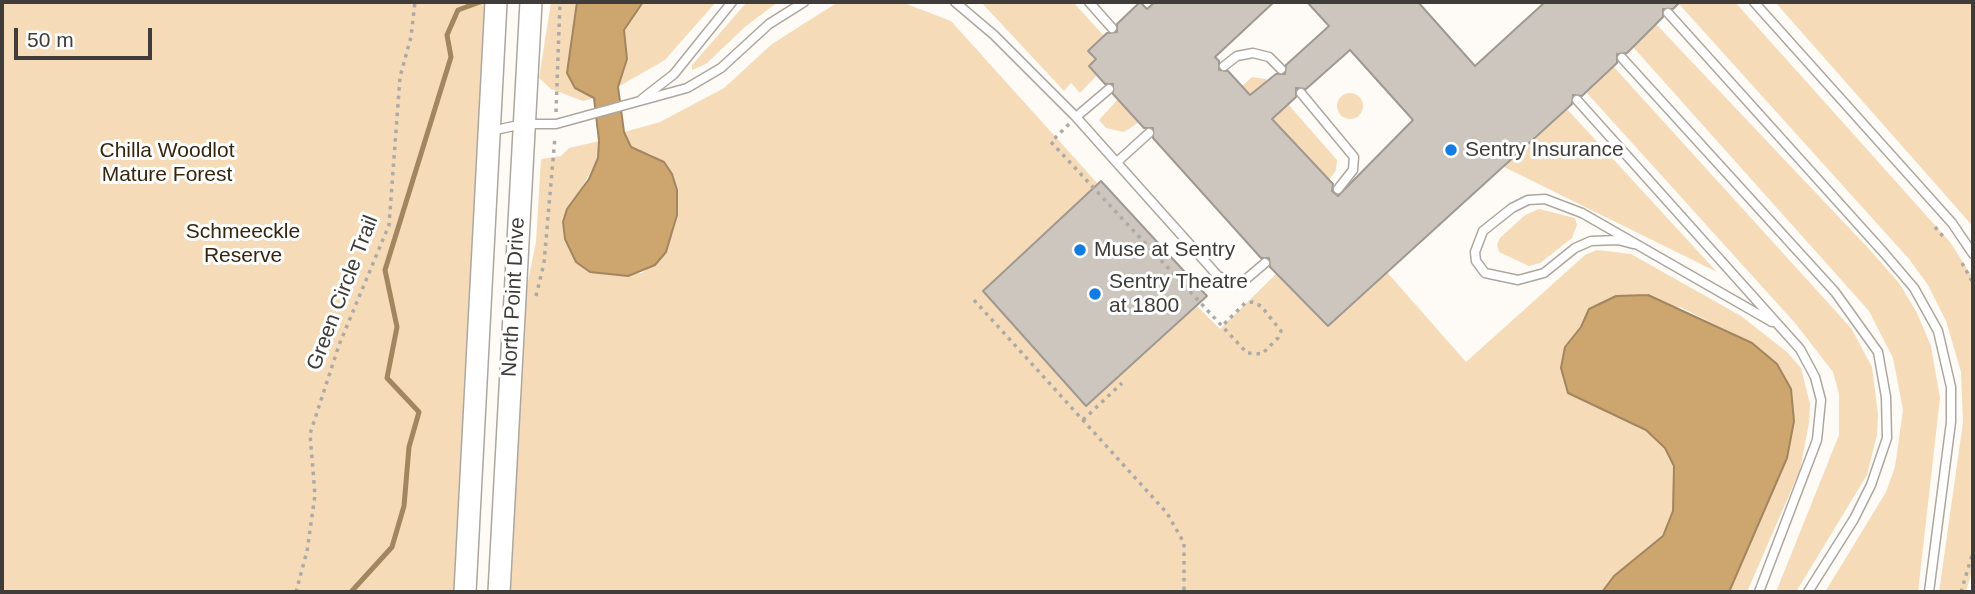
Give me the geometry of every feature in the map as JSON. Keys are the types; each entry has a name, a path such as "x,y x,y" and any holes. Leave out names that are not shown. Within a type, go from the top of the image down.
{"street":[{"name":"North Point Drive","path":"465,592 496,2"},
{"name":"North Point Drive","path":"499,592 531,2"}],"lane":[{"path":"631,105 660,88 674,74 732,2"},
{"path":"488,132 523,124 556,124 687,88 707,78 769,24 804,2"},
{"path":"955,2 994,35 1076,117 1218,276 1231,281 1245,280 1265,263"},
{"path":"1089,2 1112,28"},
{"path":"1754,2 1952,223 1973,254"},
{"path":"1668,13 1914,288 1938,331 1951,387 1951,422 1929,592"},
{"path":"1224,66 1237,56 1253,53 1269,57 1281,69"},
{"path":"1622,58 1835,292 1878,352 1886,397 1887,438 1871,485 1854,519 1808,592"},
{"path":"1076,117 1109,89"},
{"path":"1301,93 1354,158 1350,176 1338,189"},
{"path":"1577,100 1800,349 1815,377 1821,400 1817,440 1759,592"},
{"path":"1117,162 1149,133"},
{"path":"1633,244 1618,240 1591,241 1575,248 1544,273 1518,280 1485,273 1476,261 1475,252 1483,232 1519,204 1536,199 1572,208 1778,325"}],"path":[{"name":"Green Circle Trail","path":"296,592 309,542 315,495 310,434 339,345 389,225 400,76 411,37 415,2"},
{"path":"534,302 544,262 556,124 560,2"},
{"path":"1076,117 1051,142 1247,353 1254,356 1262,354 1278,338 1281,331 1261,306 1253,302 1245,303 1222,326"},
{"path":"1927,217 1950,245"},
{"path":"1956,253 1973,283"},
{"path":"974,300 1167,513 1184,543 1184,592"},
{"path":"1083,420 1122,383"},
{"path":"1961,592 1973,552"}],"green space":[{"name":"Schmeeckle Reserve","path":"2,2 488,2 465,592 2,592"},
{"path":"551,2 577,2 575,88 594,98 583,101 551,89 539,78"},
{"path":"643,2 716,2 665,60 618,87 627,51 624,30"},
{"path":"747,2 778,2 746,26 706,64 692,70 692,65"},
{"path":"838,2 904,3 951,21 1098,184 983,291 1086,406 1197,306 1220,329 1277,273 1386,271 1466,362 1585,255 1597,250 1631,254 1741,316 1787,352 1801,368 1810,404 1800,470 1747,592 1729,592 1787,458 1752,343 1680,307 1590,308 1581,327 1565,347 1583,400 1646,430 1665,448 1674,466 1673,511 1663,536 1614,576 1602,592 509,592 523,305 536,242 541,159 561,156 569,148 599,141 598,158 579,193 612,275 642,273 666,252 677,215 652,155 631,147 624,132 660,122 724,88 772,44"},
{"path":"981,2 1073,2 1104,36 1088,51 1096,59 1089,66 1097,75 1080,93 1071,83 1064,91"},
{"path":"1680,2 1735,2 1950,242 1973,278 1973,567 1966,592 1939,592 1963,422 1961,372 1946,321 1928,285 1909,259"},
{"path":"1775,2 1973,2 1973,227 1970,223"},
{"path":"1656,24 1869,249 1899,283 1917,313 1931,346 1940,398 1918,592 1825,592 1886,492 1895,467 1903,410 1893,358 1869,311 1633,47"},
{"path":"1613,66 1851,328 1872,367 1878,414 1877,435 1867,475 1796,592 1776,592 1839,435 1839,394 1833,372 1795,323 1586,92"},
{"path":"1252,77 1266,79 1337,160 1336,170 1329,180 1242,86"},
{"path":"1350,93 1359,97 1363,106 1359,115 1350,119 1341,115 1337,106 1341,97"},
{"path":"1118,99 1139,122 1124,132 1106,128 1099,120"},
{"path":"1567,109 1717,272 1502,166"},
{"path":"1539,209 1575,218 1577,225 1572,238 1540,263 1529,266 1499,252 1497,244 1500,238 1525,215"}],"shaded area":[{"path":"577,2 643,2 624,30 627,59 618,87 624,132 631,147 664,162 672,174 677,190 677,215 666,252 655,265 628,276 590,272 576,262 565,239 563,222 567,209 589,179 598,158 599,141 594,98 575,88 567,73"},
{"path":"1648,295 1752,343 1777,364 1791,389 1794,421 1787,458 1729,592 1602,592 1614,576 1663,536 1673,511 1674,466 1665,448 1646,430 1568,393 1561,368 1565,347 1581,327 1589,309 1616,296"}],"building":[{"name":"Sentry Insurance","path":"1140,2 1147,9 1155,2 1274,2 1215,57 1219,61 1219,70 1228,71 1250,95 1276,74 1285,74 1286,65 1329,26 1307,2 1418,2 1475,66 1545,2 1680,2 1673,9 1663,9 1663,17 1627,53 1617,54 1617,63 1582,96 1573,95 1572,104 1328,326 1270,267 1269,258 1261,258 1153,138 1153,128 1144,128 1113,94 1113,84 1105,84 1089,66 1096,59 1088,51 1107,33 1117,32 1117,24","holes":["1350,50 1413,120 1338,196 1332,191 1333,184 1272,119 1296,97 1296,88 1306,89"]},
{"name":"Sentry Theatre at 1800","path":"1101,181 1207,296 1086,406 983,291"}],"waterway":[{"path":"351,592 392,547 404,506 409,447 419,412 387,378 397,327 385,270 451,57 447,35 458,10 480,2"}],"place":[{"name":"Sentry Insurance","path":"1451,150"},
{"name":"Muse at Sentry","path":"1080,250"},
{"name":"Sentry Theatre at 1800","path":"1095,294"}],"park label":[{"name":"Chilla Woodlot Mature Forest","path":"167,163"}]}
